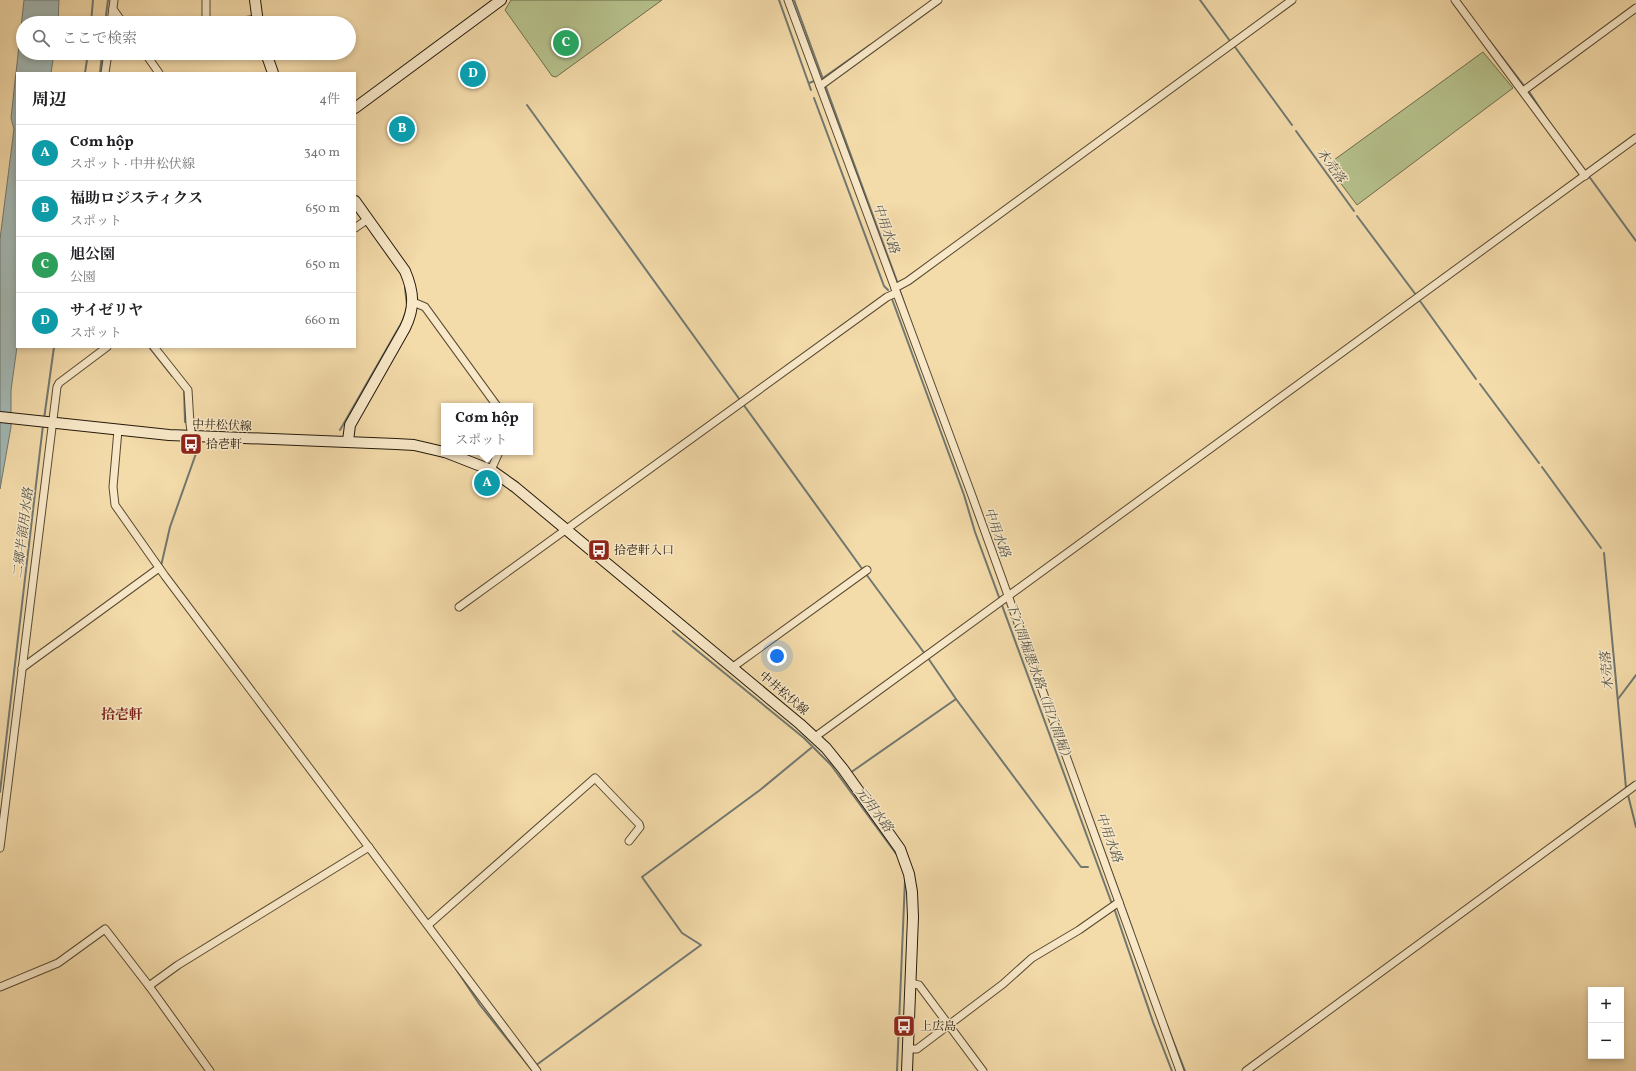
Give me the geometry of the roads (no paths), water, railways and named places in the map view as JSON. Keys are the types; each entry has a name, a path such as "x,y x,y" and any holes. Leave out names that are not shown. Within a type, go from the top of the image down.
{"main road":[{"path":"256,0 258,16"},
{"path":"356,107 501,0"},
{"path":"268,60 273,72"},
{"path":"348,441 350,425 410,319 413,302 410,282 405,271 356,202"},
{"name":"中井松伏線","path":"0,417 192,437 348,441 414,445 441,451"},
{"name":"中井松伏線","path":"455,455 491,470 515,487 733,667 816,737 865,799 900,850 912,883 913,900 907,1071"}],"street":[{"path":"112,16 114,0"},
{"path":"206,0 206,16"},
{"path":"788,0 898,289 1180,1071"},
{"path":"820,86 938,0"},
{"path":"460,607 898,289 1292,0"},
{"path":"1455,0 1585,176"},
{"path":"1523,91 1636,8"},
{"path":"113,9 118,16"},
{"path":"105,72 107,60"},
{"path":"150,60 158,72"},
{"path":"816,737 1636,138"},
{"path":"356,227 368,219"},
{"path":"413,302 425,307 494,403"},
{"path":"0,848 57,387 59,383 106,348"},
{"path":"155,348 188,390 192,437"},
{"path":"118,430 113,487 115,505 220,655 369,847 537,1071"},
{"path":"491,470 498,455"},
{"path":"22,668 159,568"},
{"path":"733,667 867,570"},
{"path":"428,925 595,778 639,824 640,827 628,841"},
{"path":"1246,1071 1636,785"},
{"path":"149,986 178,965 369,847"},
{"path":"908,1050 918,1049 1003,984 1032,958 1079,930 1119,902"},
{"path":"0,987 58,963 105,929 149,986 210,1071"},
{"path":"910,983 919,985 983,1071"}],"water":[{"path":"24,0 59,0 58,16 22,16"},
{"path":"17,60 53,60 51,72 16,72"},
{"path":"16,73 17,348 11,390 11,427 0,489 0,239 14,129 11,118"}],"waterway":[{"name":"二郷半領用水路","path":"92,16 93,0"},
{"name":"元用水路","path":"106,16 108,0"},
{"name":"下八間堀悪水路（旧八間堀）","path":"779,0 811,90"},
{"name":"中用水路","path":"794,0 898,284"},
{"name":"木売落","path":"1200,0 1230,41"},
{"path":"1489,40 1525,87"},
{"path":"823,78 870,45"},
{"name":"木売落","path":"1235,47 1292,125"},
{"name":"二郷半領用水路","path":"85,72 87,60"},
{"name":"元用水路","path":"100,72 101,60"},
{"path":"809,83 817,80"},
{"path":"1528,90 1551,125"},
{"name":"下八間堀悪水路（旧八間堀）","path":"814,98 884,286 888,290"},
{"path":"527,105 740,400"},
{"name":"木売落","path":"1296,131 1354,211"},
{"path":"1588,175 1636,241"},
{"name":"木売落","path":"1357,216 1416,295"},
{"path":"405,288 407,305"},
{"name":"中用水路","path":"899,288 913,328"},
{"name":"下八間堀悪水路（旧八間堀）","path":"892,299 964,495 975,532 1112,904"},
{"name":"木売落","path":"1420,301 1476,379"},
{"path":"340,430 402,322 406,311"},
{"name":"二郷半領用水路","path":"44,419 54,348"},
{"name":"元用水路","path":"150,348 172,376"},
{"name":"木売落","path":"1480,384 1539,463"},
{"name":"元用水路","path":"184,390 185,422"},
{"path":"743,404 863,570"},
{"name":"二郷半領用水路","path":"0,792 43,425"},
{"path":"161,566 170,527 199,445"},
{"name":"木売落","path":"1542,467 1601,548"},
{"name":"木売落","path":"1604,553 1626,788"},
{"path":"866,574 925,654"},
{"name":"元用水路","path":"673,631 804,738 831,765 897,855"},
{"path":"928,658 956,699 1081,867 1088,867"},
{"path":"1618,699 1636,675"},
{"path":"850,773 956,699"},
{"path":"535,1066 701,945 682,933 642,877 760,790 811,748"},
{"name":"木売落","path":"1628,795 1636,827"},
{"name":"中用水路","path":"1091,815 1133,931"},
{"name":"元用水路","path":"897,1071 905,880"},
{"name":"下八間堀悪水路（旧八間堀）","path":"1114,908 1153,1022 1172,1071"},
{"path":"456,969 480,1005 531,1069"},
{"name":"中用水路","path":"1167,1025 1185,1071"}],"place":[{"name":"旭公園","path":"566,43"},
{"name":"サイゼリヤ","path":"473,74"},
{"name":"福助ロジスティクス","path":"402,129"},
{"name":"拾壱軒","path":"191,444"},
{"name":"Cơm hộp","path":"487,483"},
{"name":"拾壱軒入口","path":"599,550"},
{"name":"上広島","path":"904,1026"}],"district":[{"name":"拾壱軒","path":"122,714"}]}
